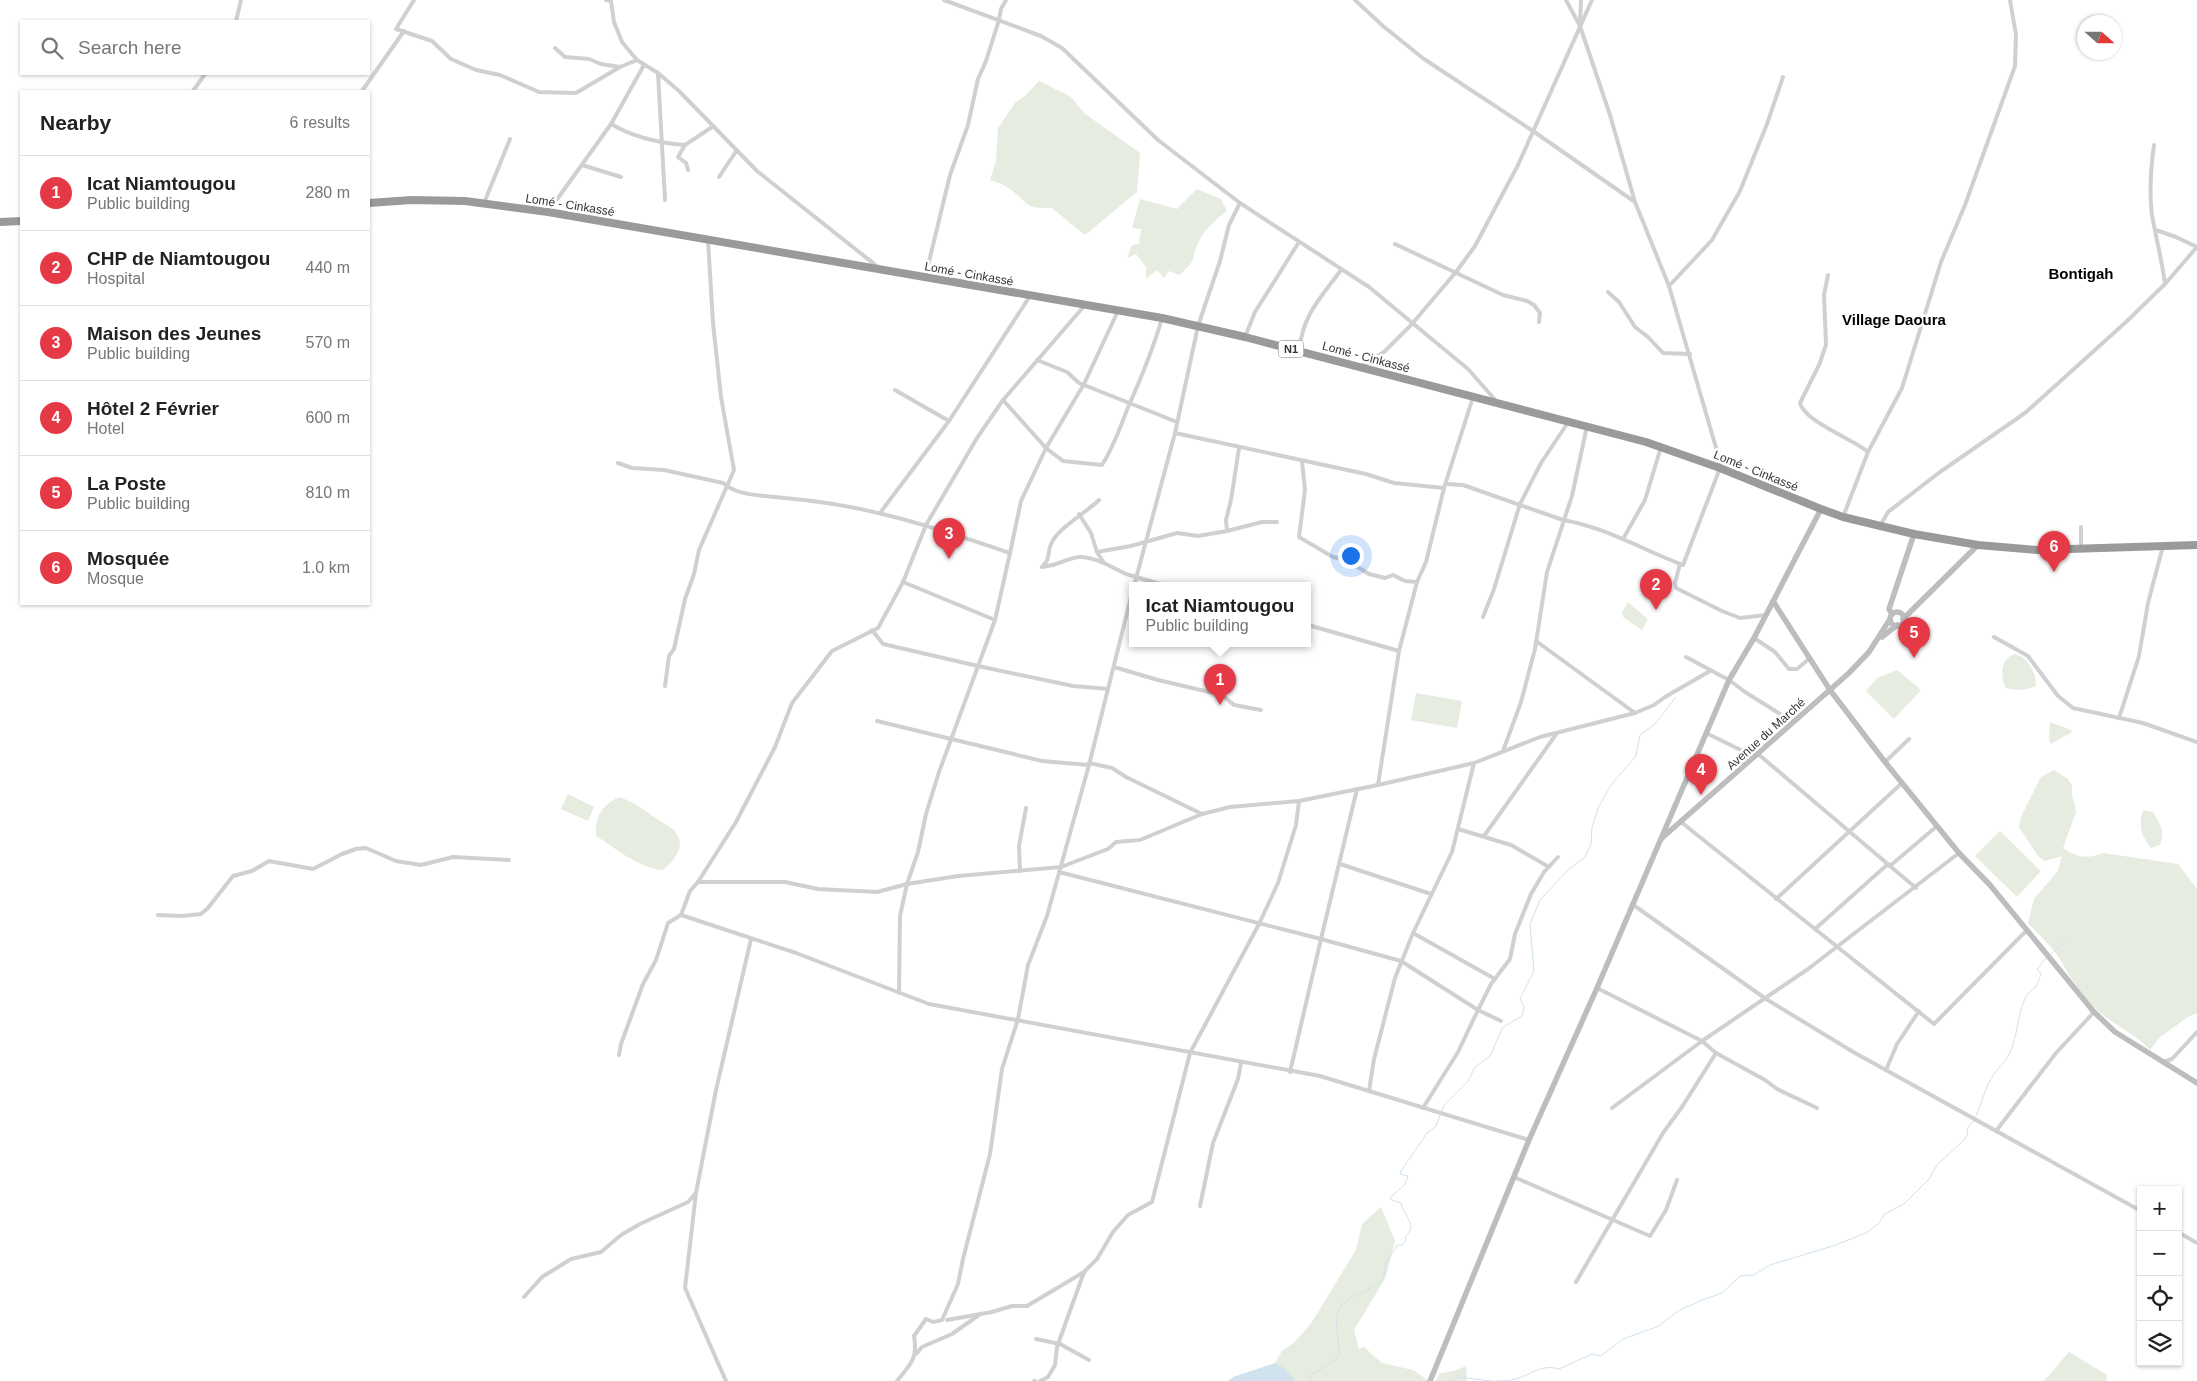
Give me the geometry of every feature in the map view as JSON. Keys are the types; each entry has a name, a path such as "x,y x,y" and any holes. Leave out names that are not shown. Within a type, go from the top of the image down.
{"highway":[{"name":"Lomé - Cinkassé","path":"370,203 426,200 484,203 548,212 1162,318 1362,366 1661,446 1843,517 1914,534 1978,546 2037,550 2081,550 2197,545"},
{"path":"0,222 20,221"}],"main road":[{"path":"1430,1381 1529,1140 1597,988 1729,680 1754,638 1820,509"},
{"path":"1914,534 1889,609 1892,624 1897,626 1978,546"},
{"path":"1773,601 1830,690 1902,784 1959,853 1990,885 2094,1012 2115,1032 2197,1083"},
{"path":"1891,617 1899,613 1903,619"},
{"name":"Avenue du Marché","path":"1662,838 1830,690 1869,652 1891,617"},
{"name":"Avenue du Marché","path":"1878,640 1897,626"}],"street":[{"path":"236,20 241,0"},
{"path":"414,0 396,28 432,41 451,59 476,70 500,75 539,92 576,93 620,67 637,60"},
{"path":"609,0 614,22 622,42 637,60 658,73 689,101 712,127 757,171 882,270"},
{"path":"944,0 1041,36 1062,48 1158,140 1240,202 1369,287 1468,369 1498,403"},
{"path":"925,278 950,175 968,124 978,79 1000,20 1001,9 1006,0"},
{"path":"1355,0 1383,26 1424,58 1635,202"},
{"path":"1175,433 1302,462 1366,474 1394,483 1445,486 1463,485 1563,520 1579,522 1683,565 1720,468 1690,354 1669,286 1635,202 1610,115 1580,26 1566,0"},
{"path":"1580,26 1581,0"},
{"path":"1362,366 1384,352 1412,324 1456,272 1475,246 1518,165 1592,0"},
{"path":"1843,517 1868,452 1902,388 1941,262 1965,205 2014,66 2016,35 2010,0"},
{"path":"363,90 404,31"},
{"path":"555,48 565,57 589,59 601,64 620,67"},
{"path":"548,212 611,124 644,66"},
{"path":"658,73 666,200"},
{"path":"194,90 204,75"},
{"path":"1669,286 1712,240 1740,191 1768,124 1784,76"},
{"path":"611,124 623,131 662,143 685,146"},
{"path":"688,170 686,163 678,157 685,146 712,127"},
{"path":"484,203 510,139"},
{"path":"2154,145 2152,198 2165,284"},
{"path":"719,177 737,150"},
{"path":"582,165 621,177"},
{"path":"1135,582 1175,433 1198,326 1220,261 1229,225 1240,202"},
{"path":"1880,526 1888,512 1940,472 2025,413 2101,346 2165,284 2197,247 2156,230"},
{"path":"665,686 669,656 674,649 685,599 694,574 699,550 728,487 734,466 721,397 713,323 708,240"},
{"path":"1245,337 1255,312 1299,242"},
{"path":"1395,244 1503,295 1527,301 1534,305 1540,313 1539,322"},
{"path":"1299,351 1304,324 1341,270"},
{"path":"1828,276 1824,295 1826,344 1819,366 1800,403 1802,408 1826,426 1859,444 1868,452"},
{"path":"1608,292 1619,302 1635,328 1648,337 1663,353 1690,354"},
{"path":"880,513 949,421 1030,296"},
{"path":"619,1055 620,1044 643,984 656,960 668,923 681,915 690,891 698,882 736,822 775,747 792,704 832,651 878,628 903,582 926,525 977,438 1003,400 1085,305"},
{"path":"899,993 900,916 907,884 918,852 934,789 995,620 1022,501 1046,448 1084,384 1118,311"},
{"path":"1003,400 1046,448 1062,461 1102,465 1116,444 1130,404 1147,367 1162,318"},
{"path":"1037,360 1067,372 1073,380 1177,422"},
{"path":"895,390 949,421"},
{"path":"1378,785 1400,651 1417,582 1426,562 1445,486 1473,397"},
{"path":"1483,617 1520,504 1541,463 1569,421"},
{"path":"1503,752 1521,702 1536,641 1546,572 1572,496 1587,426"},
{"path":"1623,539 1645,500 1661,446"},
{"path":"1227,532 1226,520 1239,448"},
{"path":"1302,462 1305,490 1299,537 1332,557 1346,560 1369,574 1385,578 1393,575 1405,581 1417,582"},
{"path":"618,463 632,468 664,470 699,477 723,483 744,493 800,499 880,513 926,525 1010,553"},
{"path":"1099,500 1087,511 1078,514 1051,542 1048,562 1042,567 1056,566 1073,557 1084,556 1136,578 1152,582"},
{"path":"1078,514 1091,533 1097,552 1104,563"},
{"path":"1097,552 1177,534 1198,536 1227,532 1262,522 1277,522"},
{"path":"2081,526 2081,550"},
{"path":"2119,718 2139,656 2148,603 2163,546"},
{"path":"1680,564 1675,583 1676,588 1740,618 1766,615"},
{"path":"903,582 995,620"},
{"path":"916,1354 914,1336 926,1319 933,1322 942,1320 958,1284 962,1259 990,1154 1002,1070 1018,1020 1028,965 1047,916 1060,870 1129,605"},
{"path":"1311,626 1400,651"},
{"path":"872,630 883,644 1073,686 1108,689"},
{"path":"1994,637 2028,656 2058,696 2073,708 2164,729 2197,742"},
{"path":"1754,638 1775,652 1789,669 1797,669 1810,658"},
{"path":"1536,641 1635,713"},
{"path":"1686,657 1729,680 1793,722"},
{"path":"1114,667 1158,680 1222,695 1234,705 1261,710"},
{"path":"1060,870 1108,849 1116,842 1140,840 1202,814 1230,807 1299,800 1378,785 1474,763 1540,737 1635,713 1654,705 1665,696 1710,671"},
{"path":"877,721 1042,761 1089,764 1112,768 1126,777 1202,814"},
{"path":"1484,836 1557,733"},
{"path":"1706,733 1756,756 1916,888"},
{"path":"1885,762 1909,738"},
{"path":"1369,1091 1374,1059 1401,961 1452,852 1474,763"},
{"path":"1776,899 1902,784"},
{"path":"1290,1072 1357,789"},
{"path":"947,1320 1012,1306 1027,1306 1084,1272 1097,1259 1113,1232 1128,1215 1152,1202 1190,1053 1259,924 1278,883 1296,825 1299,800"},
{"path":"1020,871 1019,846 1026,808"},
{"path":"1682,822 1934,1024 2027,930"},
{"path":"1815,929 1843,902 1938,826"},
{"path":"1458,829 1511,845 1549,867"},
{"path":"158,914 182,916 201,914 234,876 252,871 269,861 313,868 342,854 366,848 396,861 421,865 453,857 510,860"},
{"path":"1612,1108 1702,1041 1766,999 1838,947 1959,853"},
{"path":"1423,1108 1458,1052 1495,979 1510,959 1515,934 1531,894 1558,857"},
{"path":"1340,864 1431,894"},
{"path":"698,882 785,882 818,889 877,892 907,884 958,876 1060,870 1401,961 1478,1010 1501,1021"},
{"path":"1632,904 1766,999 1886,1070 2137,1209"},
{"path":"681,915 751,938 929,1004 1320,1076 1529,1140"},
{"path":"1413,933 1495,979"},
{"path":"726,1381 685,1288 696,1193 716,1090 751,938"},
{"path":"1597,988 1702,1041 1716,1053 1765,1080 1777,1089 1817,1108"},
{"path":"1886,1070 1897,1044 1919,1011"},
{"path":"1996,1131 2050,1060 2094,1012"},
{"path":"2163,1062 2172,1059 2197,1032"},
{"path":"1576,1282 1663,1133 1693,1091 1716,1053"},
{"path":"1200,1206 1213,1143 1236,1084 1241,1062"},
{"path":"1514,1177 1650,1236 1666,1210 1678,1180"},
{"path":"524,1297 542,1277 571,1259 601,1252 621,1235 688,1202 696,1193"},
{"path":"2182,1234 2197,1243"},
{"path":"1040,1381 1048,1377 1055,1365 1057,1347 1060,1344 1076,1291 1084,1272"},
{"path":"897,1381 922,1347 952,1334 980,1314"},
{"path":"1036,1339 1060,1344 1089,1360"}],"shaded area":[{"path":"1039,81 1071,97 1084,113 1140,153 1137,192 1085,235 1052,208 1030,206 1006,187 990,180 996,161 998,128 1015,103 1026,95"},
{"path":"1197,189 1221,199 1227,211 1205,232 1196,247 1192,262 1185,270 1179,275 1169,271 1164,278 1157,270 1146,279 1146,267 1136,254 1127,258 1132,245 1139,244 1141,229 1132,228 1140,199 1177,209"},
{"path":"1628,602 1648,619 1642,630 1623,617 1622,612"},
{"path":"2015,654 2024,658 2030,666 2035,676 2036,686 2021,690 2006,688 2002,673 2004,664 2006,659"},
{"path":"1897,670 1921,690 1894,719 1866,691 1877,678"},
{"path":"1416,693 1462,701 1457,728 1411,720"},
{"path":"2050,722 2072,732 2051,744 2049,740"},
{"path":"2054,770 2068,779 2072,785 2076,812 2063,848 2078,856 2093,856 2103,853 2178,864 2197,889 2197,1013 2188,1017 2160,1037 2150,1050 2095,1008 2076,985 2058,956 2028,923 2034,899 2058,871 2062,856 2045,861 2038,856 2019,827 2021,817 2041,777"},
{"path":"568,794 594,807 588,821 561,809"},
{"path":"619,797 639,806 676,833 680,843 679,848 671,863 663,870 636,862 596,836 598,817 608,804"},
{"path":"2143,810 2153,812 2160,824 2162,840 2160,845 2151,848 2145,839 2141,830"},
{"path":"2000,831 2041,871 2017,897 1975,856"},
{"path":"1381,1207 1395,1241 1385,1279 1354,1330 1359,1349 1364,1347 1382,1363 1413,1370 1429,1381 1296,1381 1284,1368 1275,1363 1282,1351 1295,1342 1312,1322 1356,1250 1362,1224"},
{"path":"2069,1352 2107,1375 2106,1381 2044,1381"},
{"path":"1466,1366 1467,1381 1436,1381 1440,1373 1454,1371"}],"water":[{"path":"1275,1363 1284,1368 1296,1381 1228,1381 1233,1377"}],"waterway":[{"path":"1442,1111 1444,1105 1468,1081 1475,1067 1490,1056 1503,1027 1522,1016 1524,1007 1520,999 1534,971 1530,924 1540,900 1568,870 1585,857 1591,844 1592,827 1599,806 1611,785 1636,756 1640,735 1656,723 1676,697"},
{"path":"2051,954 2065,942"},
{"path":"1495,1381 1507,1381 1540,1369 1559,1369 1592,1354 1601,1356 1623,1339 1659,1326 1678,1311 1722,1293 1740,1276 1754,1275 1770,1265 1833,1246 1866,1233 1878,1224 1885,1214 1904,1204 1929,1179 1937,1165 1965,1139 1968,1133 1967,1129 1979,1110 1988,1084 2010,1052 2025,998 2036,987 2041,974 2037,969 2046,958"},
{"path":"1309,1381 1311,1375 1334,1361 1339,1355 1337,1324 1338,1313 1341,1307 1350,1298 1380,1282 1387,1261 1397,1245 1402,1245 1406,1241 1405,1237 1411,1228 1411,1224 1401,1203 1390,1198 1405,1184 1408,1176 1400,1174 1401,1171 1427,1133 1436,1126 1440,1115"},
{"path":"1452,1381 1459,1377 1492,1381"}],"place":[{"name":"Maison des Jeunes","path":"949,559"},
{"name":"Mosquée","path":"2054,572"},
{"name":"CHP de Niamtougou","path":"1656,610"},
{"name":"La Poste","path":"1914,658"},
{"name":"Icat Niamtougou","path":"1220,705"},
{"name":"Hôtel 2 Février","path":"1701,795"}],"district":[{"name":"Bontigah","path":"2081,274"},
{"name":"Village Daoura","path":"1894,320"}]}
